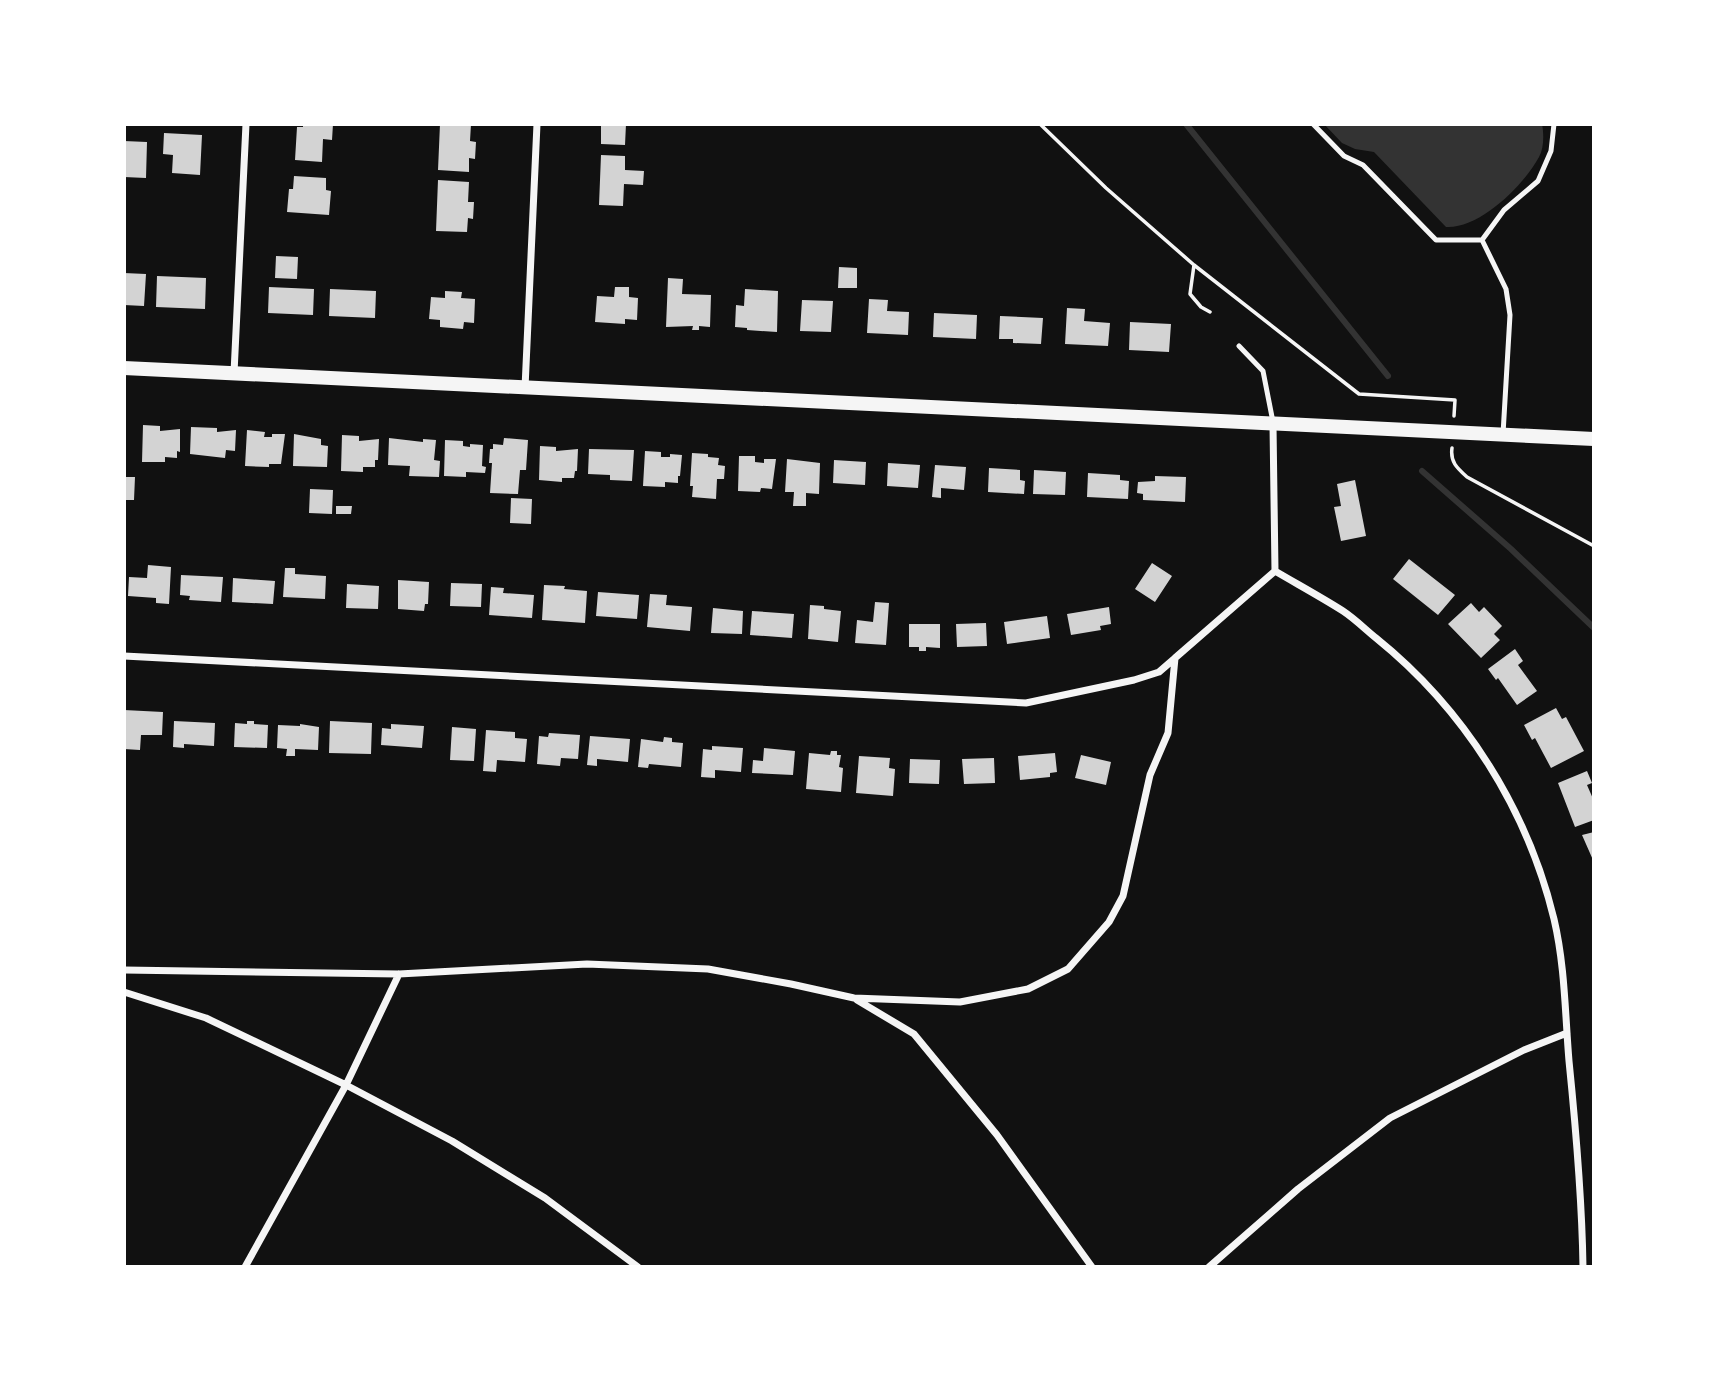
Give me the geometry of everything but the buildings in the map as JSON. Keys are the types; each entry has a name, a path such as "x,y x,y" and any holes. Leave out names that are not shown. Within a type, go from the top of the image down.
{"main road":[{"path":"124,368 1594,439"}],"street":[{"path":"234,373 246,124"},
{"path":"525,388 537,124"},
{"path":"124,656 1026,703 1134,680 1158,672 1275,571 1273,425"},
{"path":"1275,571 1344,612 1407,663 1461,724 1501,784 1532,849 1553,918 1564,981 1582,1200 1583,1267"},
{"path":"124,970 399,974 587,964 708,969 854,999 960,1002 1028,989 1068,970 1109,922 1123,896 1150,775 1168,733 1175,658"},
{"path":"245,1267 346,1085 399,974"},
{"path":"124,992 206,1018 453,1140 545,1198 638,1267"},
{"path":"854,999 914,1034 996,1135 1092,1267"},
{"path":"1209,1267 1298,1189 1390,1118 1524,1050 1567,1033"}],"lane":[{"path":"1313,124 1344,156 1363,165 1436,240 1482,240"},
{"path":"1482,240 1504,210 1538,181 1551,151 1554,124"},
{"path":"1482,240 1506,289 1510,315 1503,434"},
{"path":"1238,346 1263,371 1273,425"}],"path":[{"path":"1040,124 1106,188 1194,265 1359,394 1455,400 1455,407"},
{"path":"1194,265 1190,294 1201,307 1210,312"},
{"path":"1451,455 1455,467 1467,477 1594,545"}],"shaded area":[{"path":"1324,124 1542,124 1543,141 1541,153 1532,168 1500,203 1473,221 1446,227 1374,152 1355,149 1342,143"}],"waterway":[{"path":"1186,124 1388,376"},
{"path":"1422,471 1511,549 1594,628"}]}
